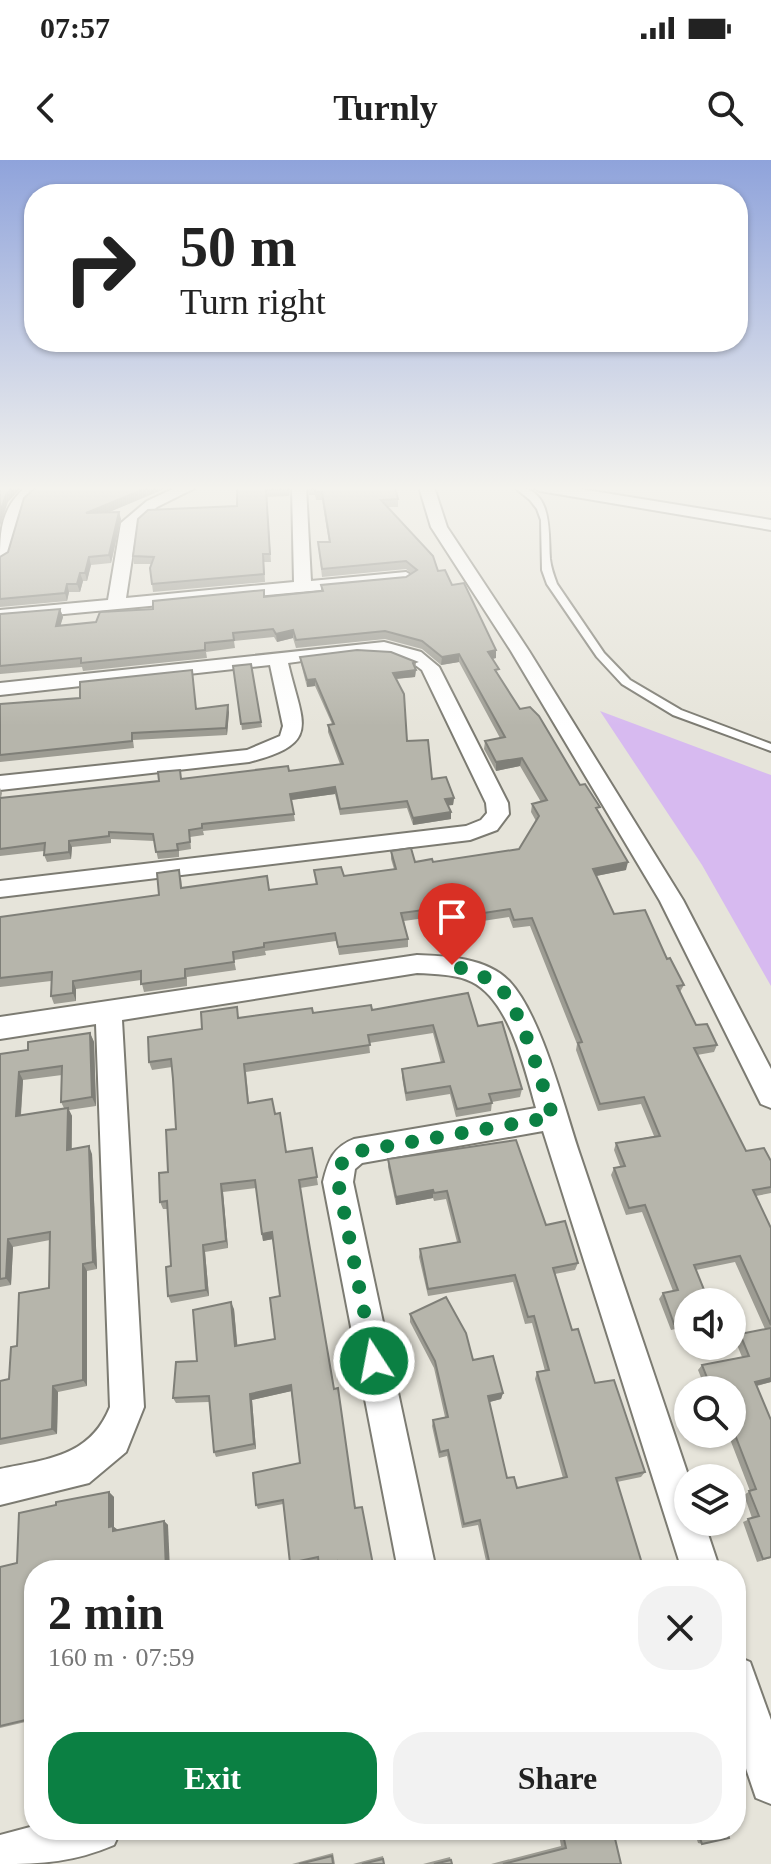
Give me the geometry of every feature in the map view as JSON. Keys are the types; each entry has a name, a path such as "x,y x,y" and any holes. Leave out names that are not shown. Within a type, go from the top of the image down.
{"street":[{"path":"116,604 120,567"},
{"path":"302,567 303,585"},
{"path":"465,567 520,651 671,900 771,1096"},
{"path":"0,615 406,577"},
{"path":"0,689 384,647 401,650 423,660 430,667 497,803 498,814 489,825 470,833 0,889"},
{"path":"0,783 249,756 272,749 289,739 293,726 278,661"},
{"path":"0,1028 417,964 452,965 499,986 516,1011 553,1117 698,1560"},
{"path":"0,1487 76,1470 114,1440 127,1407 108,1010"},
{"path":"415,1560 338,1182 342,1163 354,1152 553,1117"},
{"path":"746,1707 771,1783"},
{"path":"0,1857 62,1840"}],"lane":[{"path":"547,567 552,583 600,654 624,681 650,699 681,714 771,748"}],"shaded area":[{"path":"600,711 771,775 771,986 702,865"}],"building":[{"path":"0,567 87,567 85,573 80,573 77,584 67,584 65,593 0,599"},
{"path":"264,567 264,574 152,584 150,568"},
{"path":"413,567 437,567 438,571 445,570 452,585 464,583 496,650 488,652 499,669 495,670 520,709 530,707 539,716 580,785 585,784 600,807 596,808 628,862 593,869 614,914 645,910 667,959 670,958 684,985 677,986 696,1025 707,1024 717,1045 694,1048 746,1151 764,1148 771,1161 771,1187 753,1190 771,1228 771,1325 740,1256 694,1265 703,1288 677,1288 645,1205 629,1208 614,1168 625,1166 616,1143 660,1136 644,1097 600,1104 578,1043 582,1042 532,918 514,920 510,909 464,916 460,905 401,913 408,939 338,947 335,933 264,943 264,947 233,952 234,962 185,969 185,978 141,984 141,971 73,981 73,993 51,996 52,972 0,978 0,917 159,895 157,873 179,870 181,888 267,876 269,890 317,884 314,870 341,867 344,876 396,869 391,851 411,848 415,862 432,859 433,862 519,849 539,816 532,804 547,800 522,758 496,762 485,741 505,737 459,654 442,657 422,641 385,631 296,640 293,630 276,634 273,629 233,633 234,640 205,643 205,650 81,663 81,658 0,666 0,614 60,609 56,626 96,622 100,612 153,609 153,601 264,590 264,597 323,591 321,585 406,577 417,570"},
{"path":"357,650 391,652 416,662 413,663 416,670 393,673 404,694 407,741 428,740 432,779 446,777 454,798 445,799 451,812 413,818 407,801 340,809 335,787 290,794 294,814 202,824 202,828 189,830 190,842 177,844 178,850 156,852 153,834 109,832 109,836 69,841 69,852 44,855 45,843 0,849 0,798 159,781 158,772 180,770 181,779 288,766 289,771 343,764 328,725 334,724 315,679 307,680 300,657"},
{"path":"251,664 261,722 241,724 233,666"},
{"path":"192,670 196,709 228,705 226,728 132,733 132,741 0,755 0,704 80,698 80,682"},
{"path":"468,993 478,1026 502,1022 522,1089 489,1094 492,1103 457,1109 450,1086 406,1093 402,1069 444,1062 433,1025 368,1035 370,1045 244,1064 248,1103 272,1099 275,1114 280,1113 286,1152 312,1148 317,1177 299,1180 334,1389 338,1388 355,1508 362,1507 372,1560 318,1560 318,1557 290,1560 283,1500 256,1505 253,1473 300,1463 291,1385 250,1394 254,1444 214,1452 209,1396 173,1398 176,1362 197,1361 193,1310 231,1302 235,1346 275,1339 270,1298 280,1296 272,1232 262,1234 255,1180 221,1184 226,1241 203,1245 206,1290 168,1296 166,1267 171,1266 167,1201 160,1202 159,1173 168,1172 166,1130 176,1129 173,1079 171,1059 149,1062 148,1037 202,1029 201,1012 237,1007 238,1018 312,1008 313,1013 371,1005 372,1010"},
{"path":"90,1033 92,1097 61,1102 62,1066 19,1072 16,1116 68,1108 67,1150 89,1146 93,1262 83,1264 83,1380 53,1386 52,1429 0,1439 0,1381 9,1379 11,1347 17,1346 19,1293 49,1288 50,1232 8,1239 6,1278 0,1279 0,1054 28,1050 28,1042"},
{"path":"516,1140 546,1225 565,1221 578,1263 553,1268 572,1330 578,1329 595,1383 614,1380 645,1472 616,1478 641,1560 489,1560 480,1520 464,1524 448,1450 440,1452 433,1420 448,1417 435,1361 410,1314 446,1297 466,1333 473,1360 493,1356 503,1393 488,1396 507,1478 514,1477 517,1488 567,1477 537,1372 549,1370 534,1316 528,1317 515,1275 428,1289 420,1249 460,1242 447,1191 434,1193 433,1190 396,1197 388,1159"},
{"path":"674,1291 674,1324 663,1293"},
{"path":"771,1328 771,1378 755,1382 771,1420 771,1557 763,1559 748,1519 759,1516 749,1491 756,1489 740,1448 746,1448 746,1376 706,1376 702,1365 746,1360 749,1356 746,1333"},
{"path":"109,1492 109,1527 113,1526 113,1531 164,1521 166,1560 24,1560 24,1720 0,1726 0,1567 17,1563 19,1513 56,1505 56,1502"},
{"path":"564,1840 615,1840 621,1864 503,1864 566,1848"},
{"path":"332,1856 333,1864 299,1864"},
{"path":"383,1859 384,1864 362,1864"}],"route":[{"path":"374,1361 338,1182 342,1163 354,1152 553,1117 516,1011 499,986 452,965"}]}
